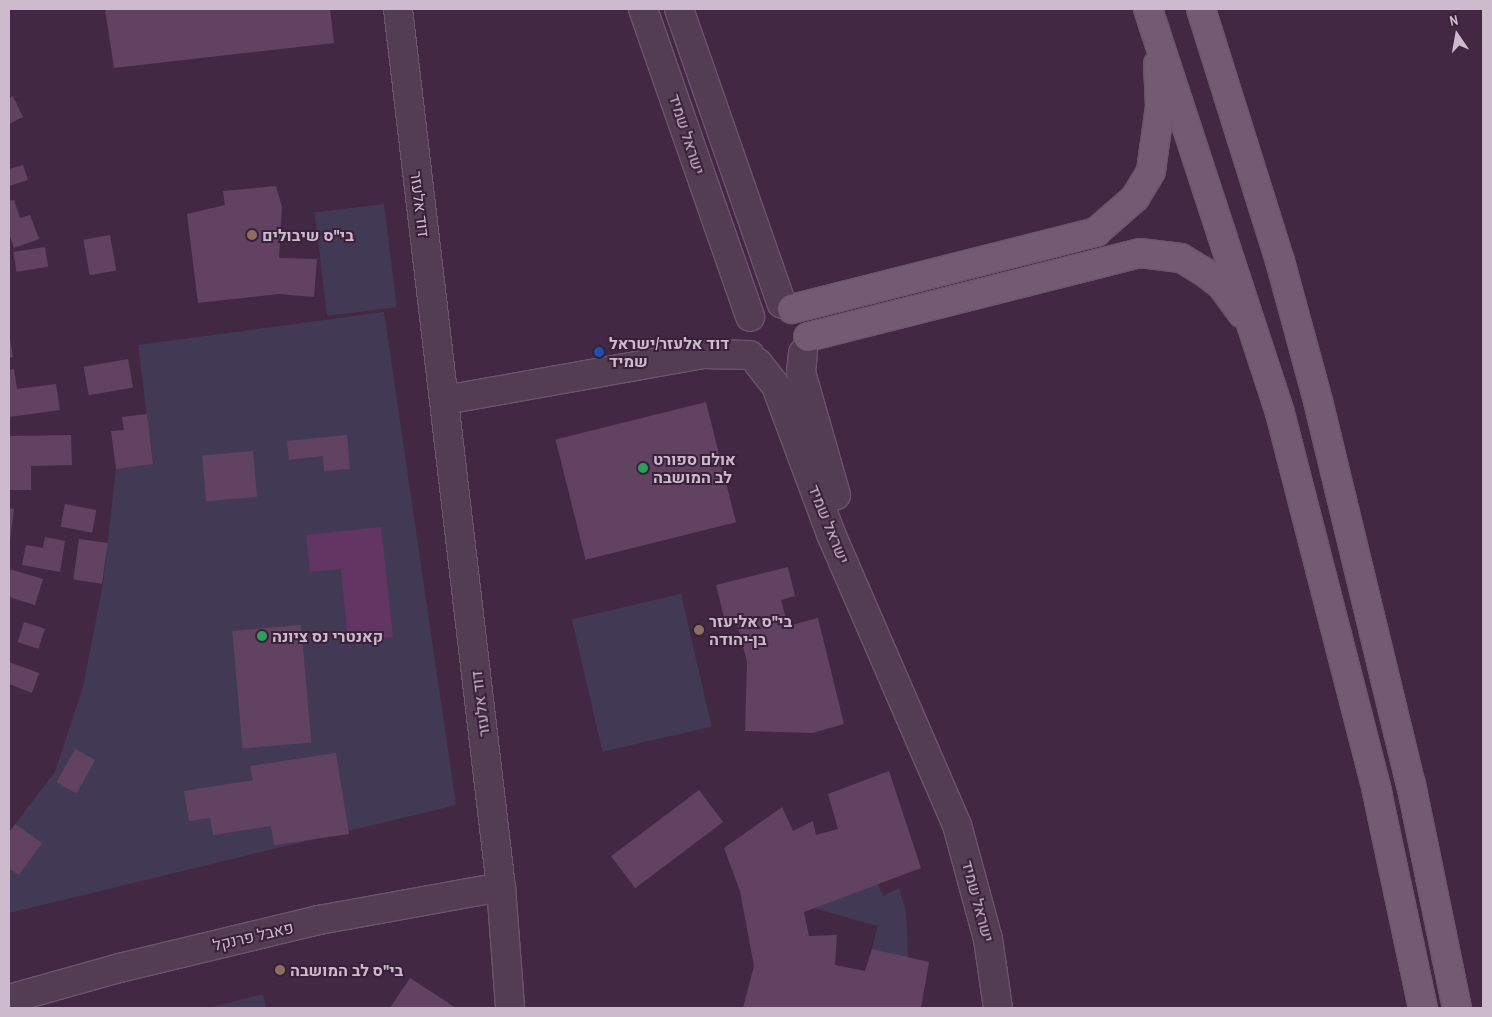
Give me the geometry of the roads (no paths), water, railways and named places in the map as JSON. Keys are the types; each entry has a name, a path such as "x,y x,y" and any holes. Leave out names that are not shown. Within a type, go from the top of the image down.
{"main road":[{"path":"787,307 1096,232 1116,218 1151,171 1157,135 1160,78 1147,9"},
{"path":"1147,9 1257,335 1343,650 1422,1008"},
{"path":"1201,9 1280,261 1351,534 1411,784 1458,1008"},
{"path":"1219,9 1234,113"},
{"path":"805,345 1140,253 1181,258 1203,271 1222,286 1257,335"}],"street":[{"name":"דוד אלעזר","path":"398,9 502,888 510,1008"},
{"name":"ישראל שמיד","path":"643,9 750,342 776,386 831,534 900,686 957,825 988,939 998,1008"},
{"name":"ישראל שמיד","path":"680,9 787,307"},
{"path":"764,306 787,307 804,321 805,345 787,366 767,367 750,342 764,306"},
{"path":"445,400 702,354 750,342"},
{"name":"ישראל שמיד","path":"805,345 801,372 825,463 900,686"},
{"name":"פאבל פרנקל","path":"9,999 119,968 319,920 502,888"}],"place":[{"name":"בי\"ס שיבולים","path":"252,235"},
{"name":"דוד אלעזר/ישראל שמיד","path":"599,352"},
{"name":"אולם ספורט לב המושבה","path":"643,468"},
{"name":"בי\"ס אליעזר בן-יהודה","path":"699,630"},
{"name":"קאנטרי נס ציונה","path":"262,636"},
{"name":"בי\"ס לב המושבה","path":"280,970"}]}
